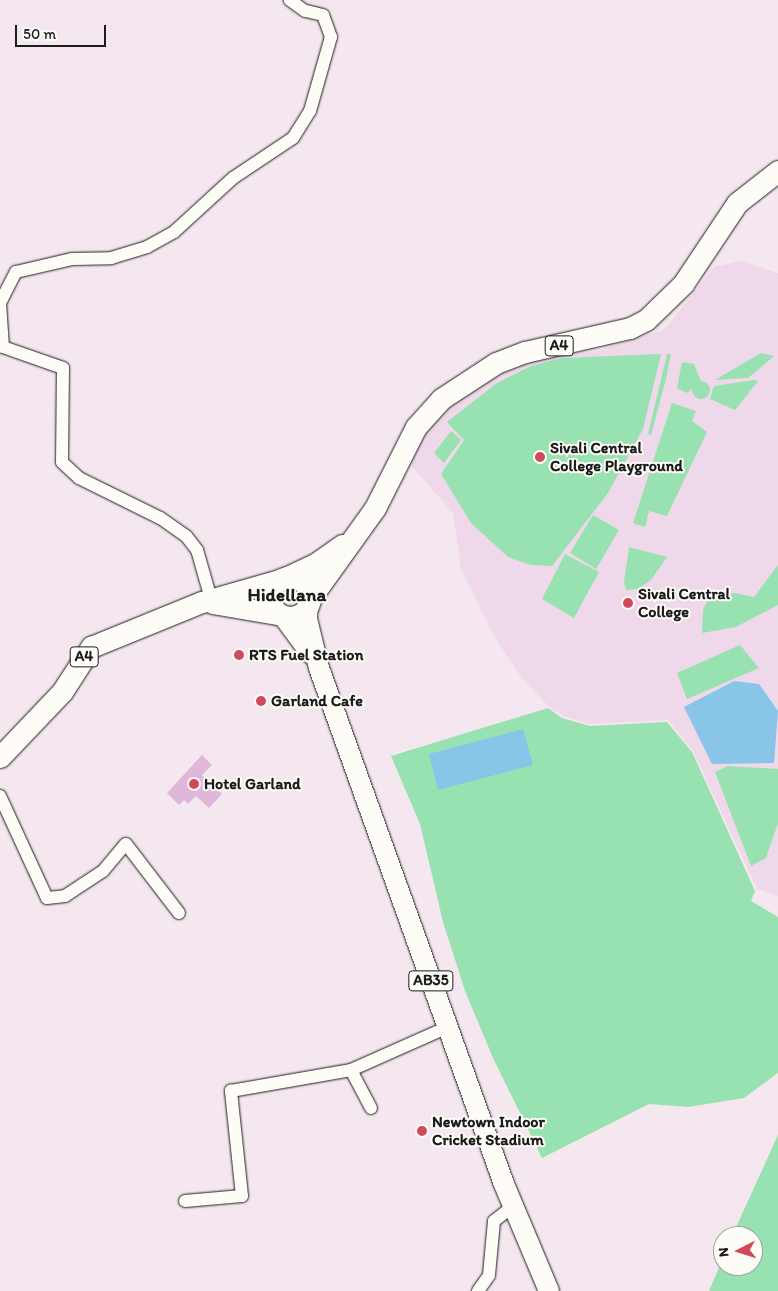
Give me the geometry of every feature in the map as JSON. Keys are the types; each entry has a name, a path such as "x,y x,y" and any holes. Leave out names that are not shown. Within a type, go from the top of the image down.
{"highway":[{"name":"A4","path":"309,602 374,508 416,427 441,399 496,363 525,352 630,328 646,320 683,284 737,203 778,171"},
{"name":"A4","path":"0,757 62,692 91,647 206,600 283,579 315,564 356,534"},
{"path":"206,600 281,615 298,615 309,602 303,583 283,579 270,596 281,615"}],"main road":[{"path":"309,602 308,619 319,668"},
{"path":"281,615 319,668"},
{"name":"AB35","path":"319,668 513,1206 549,1291"}],"street":[{"path":"206,600 196,550 186,536 160,518 79,478 62,462 63,368 2,349 0,303 16,272 72,259 111,258 147,247 174,232 232,178 293,138 310,111 332,36 323,15 305,11 290,0"},
{"path":"0,796 47,898 65,896 103,871 126,844 179,912"},
{"path":"185,1201 242,1196 230,1091 351,1070 448,1027"},
{"path":"351,1070 371,1108"},
{"path":"478,1291 489,1275 494,1221 513,1206"}],"shaded area":[{"name":"Sivali Central College","path":"740,261 778,273 778,896 757,889 693,751 668,720 590,724 563,716 549,707 521,677 495,638 461,569 453,513 410,464 432,416 472,385 538,353 593,352 664,330 714,267"}],"green space":[{"path":"761,353 774,356 748,378 715,380"},
{"name":"Sivali Central College Playground","path":"661,354 643,429 608,493 552,566 531,565 508,557 471,523 441,474 464,440 447,422 497,383 531,366 562,358"},
{"path":"667,354 671,354 651,435 648,434"},
{"path":"682,362 694,364 701,381 687,393 677,388"},
{"path":"701,381 707,384 710,390 707,396 701,399 695,396 692,390 695,384"},
{"path":"758,381 735,410 710,399 714,386"},
{"path":"672,403 696,411 692,421 707,432 667,516 649,511 645,527 633,523"},
{"path":"451,431 461,440 444,463 434,453"},
{"path":"593,515 619,530 596,569 570,553"},
{"path":"629,547 667,557 651,580 638,589 626,590 624,582"},
{"path":"565,554 599,572 574,618 542,599"},
{"path":"778,565 778,605 736,627 702,633 703,610 710,596 734,593 754,597"},
{"path":"740,645 759,668 687,699 677,673"},
{"path":"548,708 562,718 590,726 667,722 692,752 755,891 751,901 778,917 778,1073 744,1098 688,1107 649,1104 542,1158 493,1058 465,991 443,922 420,824 391,756"},
{"path":"728,766 778,769 778,823 766,858 751,866 715,772"},
{"path":"778,1135 778,1291 709,1291 715,1276 763,1276 763,1226 737,1226"}],"water":[{"path":"734,681 759,684 778,711 774,763 712,764 684,707"},
{"path":"523,729 533,765 438,790 429,754"}],"building":[{"name":"Hotel Garland","path":"202,755 212,765 202,775 222,794 209,808 196,796 188,804 184,800 179,805 167,793"}],"place":[{"name":"Sivali Central College Playground","path":"540,457"},
{"name":"Sivali Central College","path":"628,603"},
{"name":"RTS Fuel Station","path":"239,655"},
{"name":"Garland Cafe","path":"261,701"},
{"name":"Hotel Garland","path":"194,784"},
{"name":"Newtown Indoor Cricket Stadium","path":"422,1131"}],"district":[{"name":"Hidellana","path":"287,595"}]}
